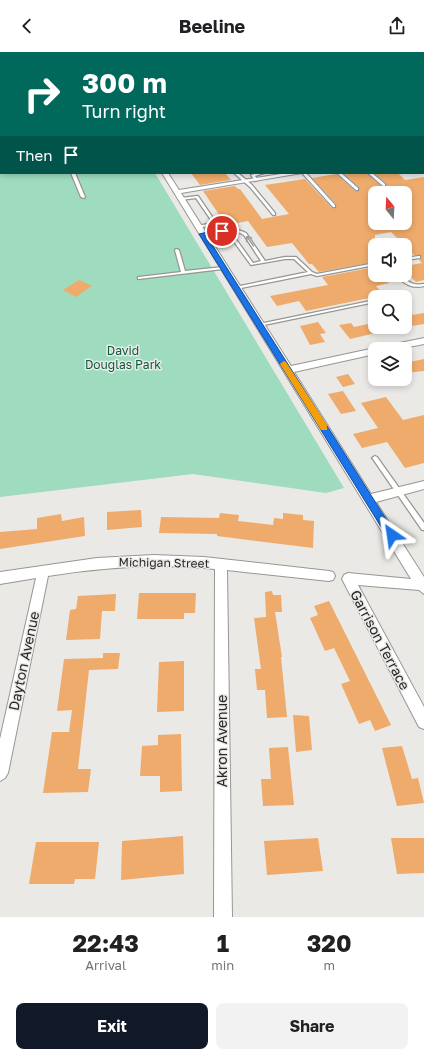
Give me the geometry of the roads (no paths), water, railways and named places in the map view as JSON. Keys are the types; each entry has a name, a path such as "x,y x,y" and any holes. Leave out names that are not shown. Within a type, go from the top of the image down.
{"street":[{"path":"371,52 382,52"},
{"path":"166,174 423,586"},
{"path":"179,196 245,181 293,174"},
{"path":"412,343 424,341"},
{"path":"288,370 368,353"},
{"path":"369,499 424,485"},
{"name":"Michigan Street","path":"0,578 43,573 88,565 130,561 180,561 329,576"},
{"name":"Akron Avenue","path":"221,565 223,917"},
{"name":"Dayton Avenue","path":"0,773 43,573"},
{"name":"Garrison Terrace","path":"423,586 348,579 424,722"}],"lane":[{"path":"73,174 83,197"},
{"path":"237,174 251,186 274,214"},
{"path":"256,180 253,175 258,174"},
{"path":"305,174 334,206"},
{"path":"340,174 357,190"},
{"path":"371,174 384,185"},
{"path":"179,196 197,197 215,224 198,227"},
{"path":"202,234 222,231 243,232 264,262"},
{"path":"229,232 252,264 285,258 296,258 312,273 317,275 368,265"},
{"path":"177,250 183,272"},
{"path":"412,258 419,257"},
{"path":"139,278 223,268"},
{"path":"236,288 312,273"},
{"path":"406,282 415,287 424,286"},
{"path":"259,324 368,302"},
{"path":"376,458 424,528"}],"park label":[{"name":"David Douglas Park","path":"123,358"}]}
